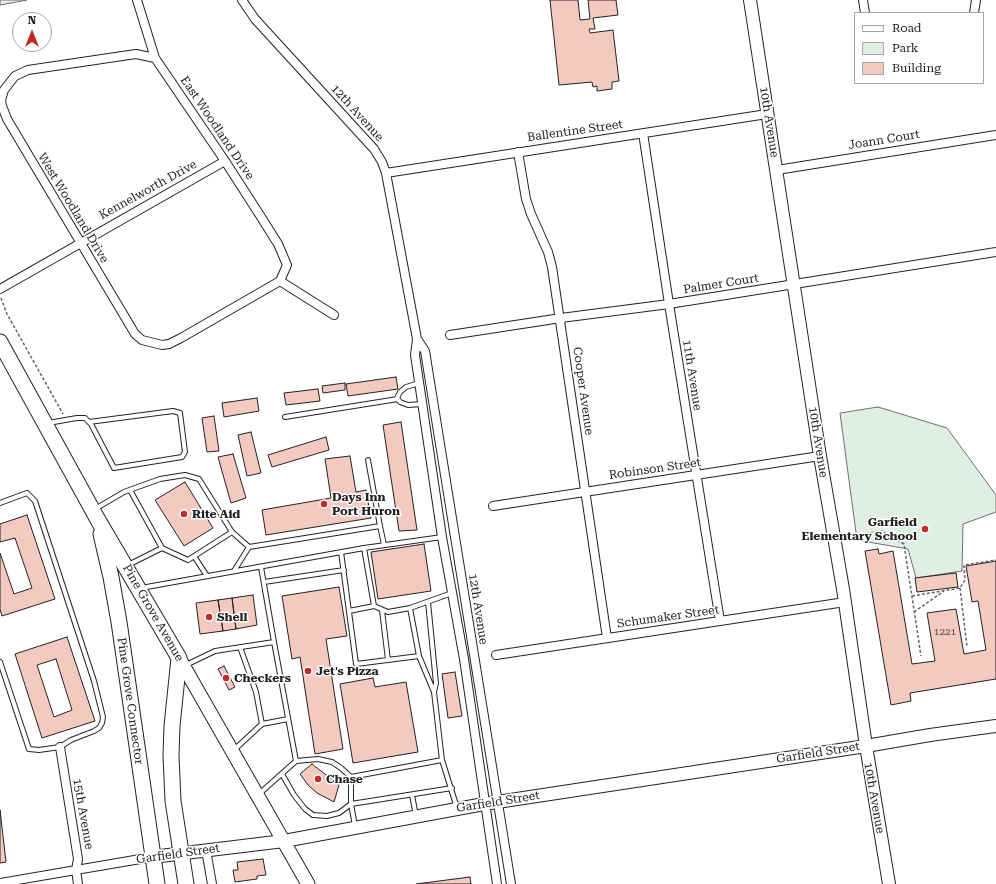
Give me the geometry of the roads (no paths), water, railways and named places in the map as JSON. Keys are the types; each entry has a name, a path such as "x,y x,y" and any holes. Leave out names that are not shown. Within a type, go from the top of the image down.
{"highway":[{"name":"Pine Grove Avenue","path":"0,342 95,515 182,662"},
{"name":"Pine Grove Connector","path":"95,515 111,577 120,622 156,884"},
{"path":"182,662 172,726 171,755 173,801 186,884"}],"main road":[{"name":"Pine Grove Avenue","path":"182,662 308,884"}],"street":[{"name":"East Woodland Drive","path":"137,0 155,58 225,161 278,244 287,265 280,281"},
{"name":"12th Avenue","path":"242,0 255,19 374,148 386,173 417,339 415,355 422,404 442,537 464,659 484,804 497,884"},
{"name":"10th Avenue","path":"750,0 820,456 845,602 866,746 889,884"},
{"path":"863,0 865,12"},
{"path":"974,12 976,0"},
{"name":"West Woodland Drive","path":"155,58 129,54 28,70 15,76 4,90 2,100 4,113 135,334 142,340 156,344 169,344 280,281"},
{"name":"Ballentine Street","path":"386,173 767,114"},
{"name":"11th Avenue","path":"643,133 720,621"},
{"name":"Joann Court","path":"777,170 996,135"},
{"name":"Cooper Avenue","path":"518,152 526,199 548,252 552,267 607,638"},
{"name":"Kennelworth Drive","path":"0,289 225,161"},
{"name":"Palmer Court","path":"450,335 560,318 669,304 996,252"},
{"path":"280,281 334,315"},
{"name":"12th Avenue","path":"417,339 425,351 511,884"},
{"name":"Robinson Street","path":"493,506 820,456"},
{"name":"Schumaker Street","path":"496,655 845,602"},
{"name":"Garfield Street","path":"0,883 152,857 284,841 457,808 996,726"},
{"name":"15th Avenue","path":"60,747 78,859 76,870 78,884"},
{"path":"206,850 212,884"}],"lane":[{"path":"398,399 397,398 400,392 406,387 419,383"},
{"path":"398,399 400,402 408,405 422,404"},
{"path":"285,417 398,399"},
{"path":"45,424 85,418 89,422 114,468 182,457 185,452 180,413 173,411 89,422"},
{"path":"368,460 384,545"},
{"path":"95,515 130,490 160,479 185,475 199,479 232,532 249,547"},
{"path":"130,490 162,548 188,560 232,532"},
{"path":"0,503 27,493 35,501 98,695 103,716 102,723 99,728 71,740 60,747 39,750 29,749 0,662"},
{"path":"234,571 249,547 380,526"},
{"path":"138,589 364,548 442,537"},
{"path":"126,566 162,548"},
{"path":"364,548 374,606"},
{"path":"341,552 356,664 419,656"},
{"path":"194,556 207,576"},
{"path":"261,567 296,761"},
{"path":"264,582 344,570"},
{"path":"349,611 374,606 388,612 410,608 452,593"},
{"path":"428,602 436,684 434,692"},
{"path":"410,608 419,656 434,692 442,760 457,808"},
{"path":"382,610 388,660"},
{"path":"182,662 215,651 274,642"},
{"path":"240,647 256,692 262,724"},
{"path":"233,752 262,724 288,719"},
{"path":"258,796 296,761 318,759 332,762 351,777 351,804 356,828"},
{"path":"351,777 442,760"},
{"path":"282,774 294,795 305,809 313,815 327,816 339,813 351,804 452,788"},
{"path":"412,795 416,816"}],"place":[{"name":"Days Inn Port Huron","path":"324,504"},
{"name":"Rite Aid","path":"184,514"},
{"name":"Garfield Elementary School","path":"925,529"},
{"name":"Shell","path":"209,617"},
{"name":"Jet's Pizza","path":"308,671"},
{"name":"Checkers","path":"226,678"},
{"name":"Chase","path":"318,779"}]}
